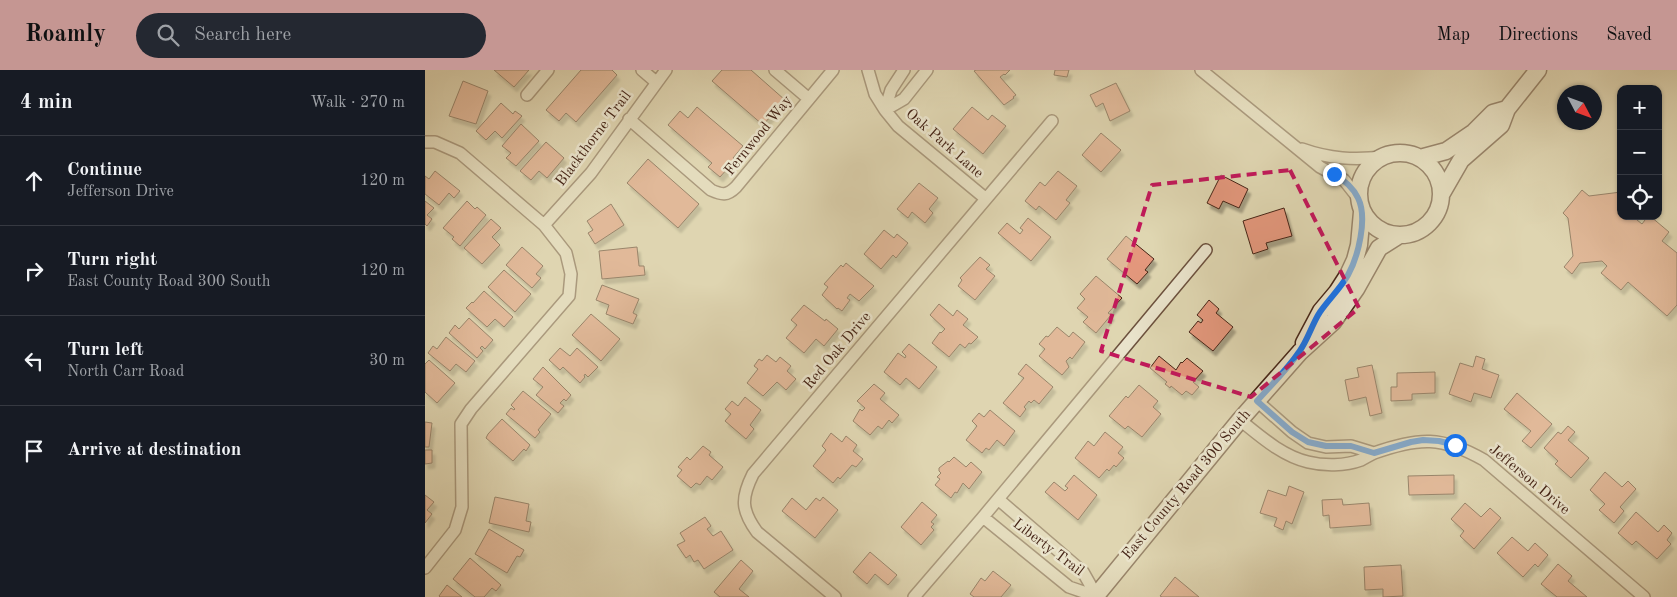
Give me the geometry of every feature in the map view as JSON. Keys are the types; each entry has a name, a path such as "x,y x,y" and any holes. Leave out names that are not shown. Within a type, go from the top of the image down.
{"street":[{"path":"527,95 549,70"},
{"path":"642,70 656,82"},
{"name":"Blackthorne Trail","path":"544,226 591,173 666,70"},
{"path":"775,70 809,99"},
{"name":"Fernwood Way","path":"629,119 711,190 725,195 736,187 833,70"},
{"path":"868,70 875,94 885,110"},
{"path":"885,110 891,90 905,70"},
{"path":"885,110 904,99 927,70"},
{"path":"1201,70 1320,167 1344,180 1368,222 1387,234 1398,236 1420,231 1429,224 1436,215 1442,193 1461,160 1501,125 1507,109 1538,70"},
{"path":"1420,158 1446,151 1474,132 1493,113 1507,109"},
{"name":"Oak Park Lane","path":"885,110 898,126 985,198"},
{"name":"Red Oak Drive","path":"835,597 757,532 748,520 744,502 745,489 753,474 1052,121"},
{"path":"425,142 435,142 460,153 544,226 566,253 571,274 569,296 471,409 461,424 462,507 455,530 425,568"},
{"path":"1294,146 1320,155 1348,159 1395,153 1408,154 1420,158 1431,167 1439,179 1442,193"},
{"path":"1360,206 1359,186 1364,174 1372,164 1383,156"},
{"name":"East County Road 300 South","path":"1300,352 1321,311 1337,292 1355,260 1359,245 1360,206"},
{"name":"East County Road 300 South","path":"1097,596 1240,420 1300,352 1333,322 1356,289 1379,248 1398,236"},
{"path":"914,597 998,500 1206,250"},
{"path":"1257,401 1292,432 1308,442 1326,446 1351,446 1374,453"},
{"name":"Jefferson Drive","path":"1240,420 1288,455 1309,463 1343,464 1359,460 1374,453 1423,440 1455,445 1484,460 1644,597"},
{"path":"998,500 1083,572 1097,596"},
{"name":"Liberty Trail","path":"983,517 1069,587 1097,596"}],"highlighted area":[{"path":"1290,170 1359,308 1251,397 1101,351 1152,185"}],"building":[{"path":"494,70 529,70 514,87"},
{"path":"581,70 612,70 617,75 576,122 566,113 559,121 546,110"},
{"path":"722,70 751,70 785,100 763,125 712,81"},
{"path":"1010,70 1000,77 1016,95 1014,98 1004,105 974,71"},
{"path":"1055,70 1069,70 1067,77 1054,75"},
{"path":"463,81 488,91 476,124 449,116"},
{"path":"1116,83 1130,111 1110,121 1103,103 1096,107 1090,95"},
{"path":"501,103 513,114 515,111 522,116 502,138 495,131 486,140 476,131"},
{"path":"697,107 743,146 733,158 736,159 720,177 708,167 712,163 668,125 680,111 688,118"},
{"path":"972,107 988,120 992,115 1006,126 983,154 953,129"},
{"path":"521,124 539,141 516,166 506,158 511,153 502,146"},
{"path":"1101,133 1121,150 1101,172 1082,155"},
{"path":"546,142 564,158 547,178 539,171 531,180 520,171"},
{"path":"648,159 699,204 678,228 627,183"},
{"path":"435,171 460,191 454,198 449,193 439,205 425,194 425,176 429,179"},
{"path":"1058,171 1077,186 1066,200 1070,203 1056,220 1039,206 1036,210 1025,201 1040,182 1045,186"},
{"path":"1221,175 1248,189 1239,208 1223,201 1219,209 1207,203"},
{"path":"919,183 938,198 929,209 933,213 925,223 912,212 908,218 897,209"},
{"path":"1582,190 1589,196 1617,192 1617,220 1637,220 1642,224 1645,220 1655,220 1669,232 1662,241 1677,253 1677,305 1667,316 1628,282 1621,290 1601,273 1607,266 1602,261 1580,263 1572,274 1564,267 1573,256 1568,218 1563,213"},
{"path":"425,201 434,208 427,215 432,219 427,226 425,224"},
{"path":"467,201 475,209 477,207 486,215 460,246 452,239 454,237 443,228"},
{"path":"611,204 624,225 595,244 588,233 593,230 587,221"},
{"path":"1284,208 1292,236 1266,243 1268,249 1253,254 1243,221"},
{"path":"1028,218 1051,237 1031,261 998,233 1007,223 1020,234 1023,230 1020,228"},
{"path":"491,219 501,228 492,237 500,245 482,264 464,248"},
{"path":"884,230 894,238 897,234 908,243 896,258 893,255 881,269 864,254"},
{"path":"1126,236 1154,259 1145,270 1148,272 1137,284 1107,259"},
{"path":"522,247 543,266 536,274 541,278 532,288 506,265"},
{"path":"637,247 639,266 644,266 645,275 602,279 599,251"},
{"path":"980,257 990,265 986,269 995,276 975,300 958,286 962,280 960,278"},
{"path":"846,263 874,286 859,301 850,294 847,298 850,300 842,311 837,309 822,295 828,287 824,284 841,265 843,267"},
{"path":"504,270 531,294 515,312 488,287"},
{"path":"1096,276 1122,298 1108,313 1111,315 1096,333 1083,322 1088,317 1077,308 1085,299 1080,294"},
{"path":"602,285 639,299 633,313 637,315 633,324 606,314 609,305 596,300"},
{"path":"484,291 513,317 504,327 495,319 487,327 466,308"},
{"path":"1209,300 1219,309 1216,313 1233,327 1213,351 1189,332 1198,321 1201,323 1203,320 1197,315"},
{"path":"939,304 953,316 957,310 968,319 963,325 978,337 965,348 960,344 949,357 932,343 940,332 945,329 930,315"},
{"path":"804,305 838,329 824,346 816,339 804,353 786,338 797,325 791,320"},
{"path":"591,314 620,339 601,361 572,335"},
{"path":"469,318 493,340 485,349 482,346 480,348 483,351 477,358 449,333 455,325 459,329"},
{"path":"1057,327 1069,337 1073,332 1085,342 1072,359 1070,357 1066,361 1069,367 1062,375 1039,356 1045,349 1039,344"},
{"path":"446,337 475,361 466,372 456,364 450,371 428,353 433,346 437,349"},
{"path":"909,344 937,367 919,389 906,378 900,385 884,372 898,353 905,358 906,356 902,352"},
{"path":"560,348 570,356 577,348 598,367 588,377 585,374 580,383 563,367 560,370 549,360"},
{"path":"767,355 776,362 780,357 791,366 787,371 796,379 786,390 777,382 763,396 747,383 758,369 754,366 759,359 762,361"},
{"path":"1159,356 1176,370 1181,362 1187,358 1203,371 1193,382 1199,387 1192,395 1186,391 1182,395 1171,386 1170,388 1165,384 1167,382 1150,368"},
{"path":"1476,356 1485,359 1482,369 1499,375 1491,398 1474,393 1471,402 1449,394 1460,363 1473,367"},
{"path":"429,360 455,383 437,403 425,392 425,364"},
{"path":"1026,364 1053,387 1039,404 1034,400 1031,403 1029,401 1020,417 1003,403 1024,378 1018,374"},
{"path":"1372,365 1382,413 1370,416 1366,397 1349,401 1345,380 1359,377 1357,368"},
{"path":"543,367 571,395 566,401 564,399 560,403 564,406 558,413 536,395 543,387 533,379"},
{"path":"1435,372 1435,393 1412,394 1412,400 1391,401 1391,387 1397,387 1397,373"},
{"path":"874,384 885,393 880,399 899,415 892,423 889,420 882,429 878,426 870,435 853,421 860,409 862,411 865,408 857,401"},
{"path":"1139,385 1158,401 1153,407 1161,414 1142,437 1128,426 1125,429 1109,416 1126,396 1128,398"},
{"path":"523,391 551,414 538,430 540,432 535,438 506,414 511,408 515,409 511,405"},
{"path":"1517,393 1552,424 1531,448 1522,441 1531,431 1504,409"},
{"path":"745,397 761,410 750,425 754,429 746,439 725,421 731,414 725,409 732,401 738,406"},
{"path":"990,410 1015,431 1004,446 997,440 989,450 986,448 982,453 966,440 977,426 972,421 979,413 984,417"},
{"path":"502,419 530,445 526,451 524,449 513,461 486,438"},
{"path":"425,422 432,423 429,447 425,447"},
{"path":"1568,426 1575,432 1568,440 1589,458 1571,478 1555,464 1558,461 1544,448 1558,432 1561,434"},
{"path":"1105,432 1123,447 1118,453 1124,458 1116,467 1114,465 1109,471 1107,469 1099,478 1075,458 1088,441 1094,446"},
{"path":"831,433 842,442 846,436 857,445 853,451 863,459 856,467 852,465 840,479 838,477 833,483 813,466 826,450 822,446"},
{"path":"703,446 711,452 709,455 723,467 712,480 707,476 700,485 696,483 691,488 677,476 682,470 678,467 687,457 690,460"},
{"path":"425,450 432,450 432,463 425,464"},
{"path":"954,457 966,467 971,462 982,472 969,489 963,483 957,493 955,492 951,498 935,485 940,479 937,477 941,473 939,468"},
{"path":"1605,472 1622,487 1628,481 1636,489 1620,507 1624,511 1614,523 1599,510 1605,504 1590,490"},
{"path":"1074,475 1097,495 1078,520 1045,492 1054,482 1065,491 1068,488 1065,486"},
{"path":"1454,475 1454,494 1409,495 1408,476"},
{"path":"1289,486 1304,492 1292,524 1286,521 1283,530 1274,526 1277,518 1260,513 1268,490 1286,496"},
{"path":"425,495 434,502 427,510 432,514 425,523"},
{"path":"495,497 529,504 526,521 531,522 529,532 489,523"},
{"path":"823,497 838,510 815,538 782,511 792,498 806,510 816,498 820,501"},
{"path":"1342,499 1343,505 1369,503 1371,525 1330,528 1329,515 1323,516 1322,500"},
{"path":"922,502 937,515 931,522 934,524 931,527 934,530 921,545 901,527"},
{"path":"1465,503 1481,517 1490,508 1501,518 1474,549 1460,536 1464,531 1451,519"},
{"path":"1636,512 1658,532 1664,525 1672,533 1667,540 1671,544 1657,559 1636,541 1632,545 1618,533"},
{"path":"705,517 711,526 707,529 713,536 721,531 733,550 704,569 698,560 694,562 690,555 686,558 677,545 685,541 680,533"},
{"path":"489,529 524,550 520,557 517,556 507,573 475,554"},
{"path":"1512,537 1528,551 1535,543 1548,555 1538,567 1535,564 1523,577 1497,553"},
{"path":"870,552 897,575 888,585 875,574 867,584 853,572"},
{"path":"470,558 501,585 496,591 492,588 484,597 475,597 453,579"},
{"path":"741,560 753,571 739,589 749,597 720,597 714,592"},
{"path":"1558,564 1572,576 1568,581 1587,597 1557,597 1541,584"},
{"path":"1401,565 1403,596 1383,597 1383,589 1365,590 1364,567"},
{"path":"993,571 1011,585 1001,597 974,597 970,594 981,578 985,581"},
{"path":"1175,577 1199,597 1160,596"},
{"path":"447,585 462,597 440,597"}],"route":[{"path":"1334,174 1351,187 1359,199 1362,212 1359,245 1355,260 1337,292 1321,311 1300,352 1257,401 1292,432 1308,442 1326,446 1351,446 1374,453 1423,440 1455,445"}]}
